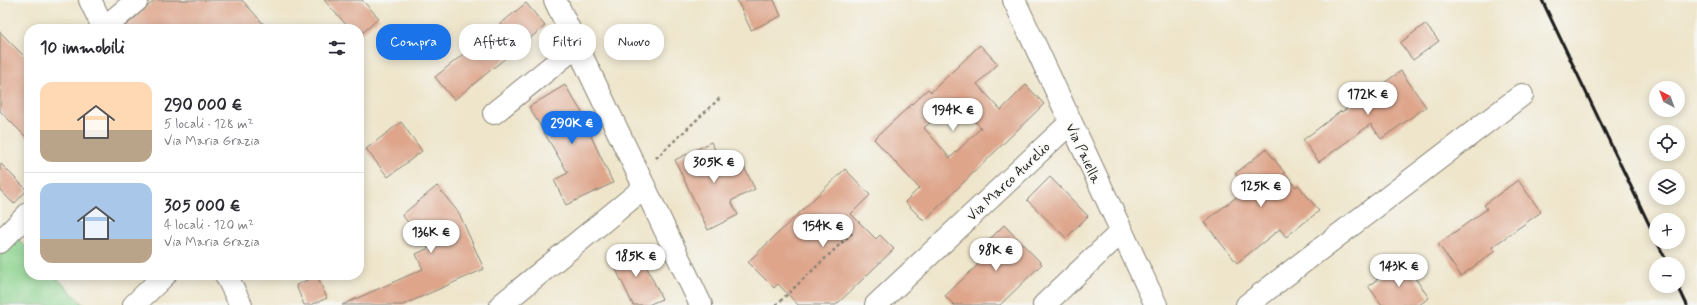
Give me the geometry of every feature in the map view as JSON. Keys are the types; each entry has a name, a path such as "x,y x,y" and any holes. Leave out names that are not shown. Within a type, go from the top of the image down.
{"street":[{"path":"90,0 102,24"},
{"path":"109,24 137,0"},
{"path":"555,0 566,24"},
{"name":"Via Paiella","path":"1014,0 1156,305"},
{"path":"494,113 560,60"},
{"path":"584,60 701,305"},
{"path":"1247,305 1522,95"},
{"name":"Via Marco Aurelio","path":"876,305 1070,122"},
{"path":"502,305 642,181"},
{"path":"0,242 24,218"},
{"path":"1044,305 1121,232"},
{"path":"134,305 160,280"},
{"path":"228,280 241,305"}],"path":[{"path":"642,181 721,97"},
{"path":"776,305 852,233"}],"green space":[{"path":"16,237 24,245 24,280 59,280 84,305 0,305 0,254"}],"building":[{"path":"155,0 242,0 264,24 128,24"},
{"path":"324,0 362,0 379,18 364,32 364,24 346,24"},
{"path":"737,0 774,0 781,16 751,30"},
{"path":"526,3 543,24 539,24 539,31 531,37 531,24 500,24"},
{"path":"1425,24 1439,41 1413,60 1400,43"},
{"path":"0,32 24,56 24,135 0,111"},
{"path":"980,45 998,64 977,84 1001,110 1026,85 1044,104 924,221 905,202 919,188 874,139 928,89 931,92","holes":["955,100 981,128 950,158 924,128"]},
{"path":"459,57 459,60 503,60 454,100 435,77"},
{"path":"1401,71 1426,107 1381,139 1371,124 1319,162 1303,140 1341,111 1342,112"},
{"path":"565,85 594,132 590,134 613,183 566,205 554,180 568,173 529,107"},
{"path":"401,122 422,151 388,177 366,149"},
{"path":"711,142 725,169 741,161 755,189 731,201 738,215 708,230 675,160"},
{"path":"1266,149 1296,187 1298,185 1319,211 1286,237 1280,229 1237,263 1204,222 1247,189 1235,174"},
{"path":"0,163 24,187 24,193 14,204 0,190"},
{"path":"845,169 870,195 851,214 876,239 880,235 894,249 836,305 798,305 778,284 774,288 748,262"},
{"path":"1050,177 1088,216 1066,238 1027,200"},
{"path":"1518,180 1541,212 1492,247 1495,251 1461,276 1438,244 1487,209 1484,205"},
{"path":"437,186 459,213 484,269 403,305 342,305 423,269 416,254 429,248 402,215"},
{"path":"1004,225 1042,264 1000,305 954,305 945,296 989,254 982,247"},
{"path":"637,247 662,299 648,305 633,305 611,259"},
{"path":"1403,261 1429,298 1419,305 1382,305 1368,286"},
{"path":"308,280 319,280 327,298 311,305 304,305 296,285"}],"railway":[{"path":"1542,0 1649,224"},
{"path":"1660,249 1664,257"},
{"path":"1681,293 1687,305"}]}
